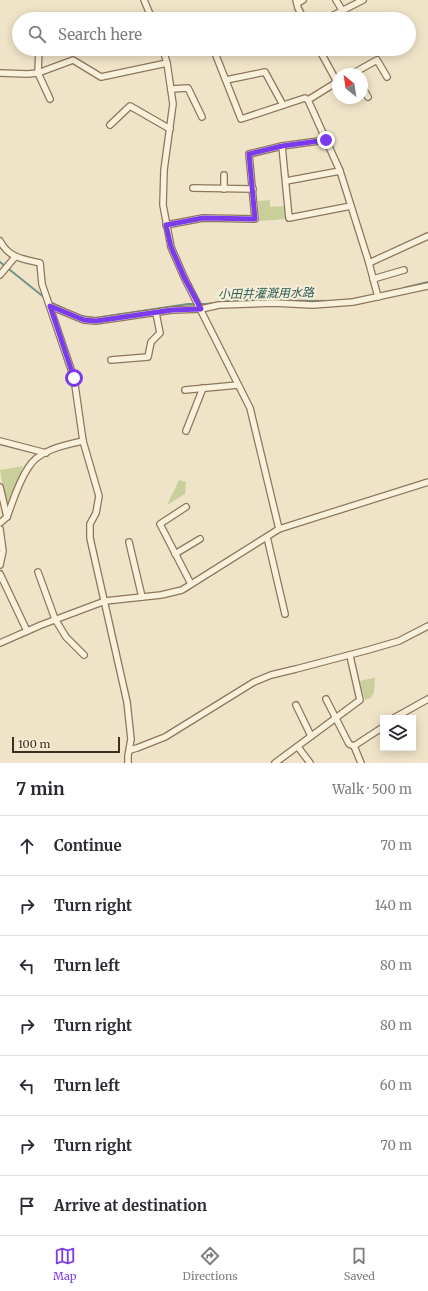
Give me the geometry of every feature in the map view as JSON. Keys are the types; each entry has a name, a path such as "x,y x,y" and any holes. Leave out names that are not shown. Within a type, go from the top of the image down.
{"street":[{"path":"144,0 149,12"},
{"path":"300,12 297,2 303,0"},
{"path":"336,0 342,10"},
{"path":"338,12 363,0"},
{"path":"39,56 38,73 50,99"},
{"path":"165,56 173,104 164,170 163,205 171,247 250,408 279,529"},
{"path":"216,56 241,119 305,98 308,100 332,86"},
{"path":"323,56 332,72"},
{"path":"0,73 38,73 73,60 101,77 167,63"},
{"path":"363,68 377,60 387,77"},
{"path":"226,80 265,72 284,105"},
{"path":"171,89 188,88 202,117"},
{"path":"308,100 340,172 369,264 377,295"},
{"path":"110,125 130,106 170,128"},
{"path":"166,225 203,218 255,219 249,154 282,146 326,140"},
{"path":"282,146 289,218 351,206"},
{"path":"286,181 340,172"},
{"path":"224,175 224,189"},
{"path":"193,188 252,189"},
{"path":"369,264 428,236"},
{"path":"0,240 3,246 16,257 40,263 42,284 74,378 83,441 98,496 96,513 90,524 90,538 127,702 131,739 128,763"},
{"path":"0,274 16,257"},
{"path":"373,279 404,270"},
{"path":"50,306 84,320 96,321 172,310 201,309 219,305 274,303 313,305 353,302 377,295 428,286"},
{"path":"111,360 148,357 151,342 160,333 156,313"},
{"path":"185,390 238,385"},
{"path":"186,431 203,388"},
{"path":"0,441 46,453"},
{"path":"0,523 7,517 28,467 46,453 63,446 83,441"},
{"path":"0,643 105,601 142,597 182,590 279,529 428,482"},
{"path":"0,487 7,517"},
{"path":"186,507 160,524 191,584"},
{"path":"0,530 3,551 0,565"},
{"path":"267,537 285,614"},
{"path":"175,554 200,539"},
{"path":"129,542 142,597"},
{"path":"38,572 55,620 66,637 84,654"},
{"path":"0,574 27,631"},
{"path":"130,750 165,736 254,682 271,675 350,656 399,641 428,626"},
{"path":"275,763 360,700 350,656"},
{"path":"399,715 428,698"},
{"path":"326,699 349,744 354,746 361,763"},
{"path":"296,705 311,736"},
{"path":"354,746 380,729"},
{"path":"298,747 310,763"}],"green space":[{"path":"270,200 270,207 285,206 286,219 259,221 258,201"},
{"path":"23,466 7,509 0,470"},
{"path":"179,480 186,482 185,494 167,505"},
{"path":"375,678 374,692 371,698 365,700 360,681"}],"waterway":[{"name":"小田井灌漑用水路","path":"0,262 45,298"},
{"name":"小田井灌漑用水路","path":"404,288 428,282"},
{"name":"小田井灌漑用水路","path":"347,300 357,299"},
{"name":"小田井灌漑用水路","path":"81,316 95,318 188,304 206,304 238,300 331,301"},
{"name":"小田井灌漑用水路","path":"50,302 71,312"}],"route":[{"path":"74,378 50,306 84,320 96,321 172,310 201,309 184,277 171,247 166,225 203,218 255,219 249,154 282,146 326,140"}]}
